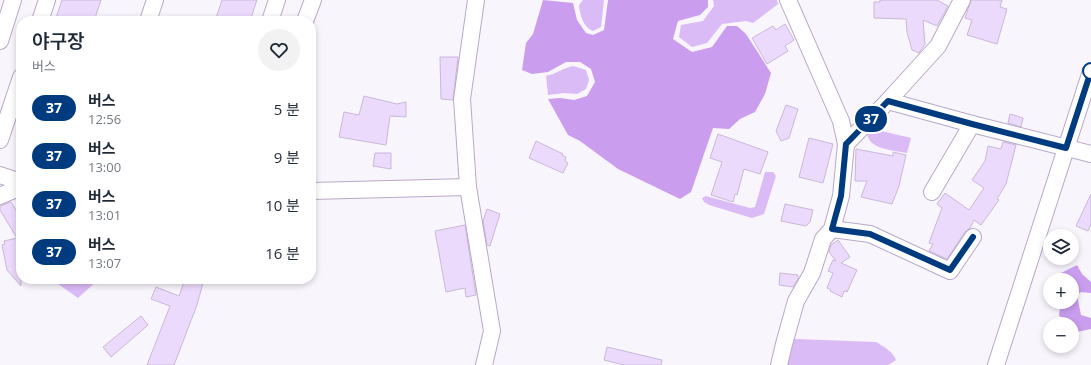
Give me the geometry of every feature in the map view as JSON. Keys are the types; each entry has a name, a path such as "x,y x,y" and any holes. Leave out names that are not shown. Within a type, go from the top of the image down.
{"street":[{"path":"0,41 13,0"},
{"path":"42,16 47,0"},
{"path":"150,16 155,0"},
{"path":"272,16 277,0"},
{"path":"307,16 313,0"},
{"path":"476,0 462,99 468,187 492,331 484,365"},
{"path":"779,365 796,301 812,273 823,239 832,229 841,196 846,144 841,121 788,0"},
{"path":"846,144 938,46 962,0"},
{"path":"996,365 1091,71"},
{"path":"0,140 16,92"},
{"path":"888,101 1091,154"},
{"path":"932,192 972,124"},
{"path":"0,175 16,180"},
{"path":"316,191 468,187"},
{"path":"0,196 16,188"},
{"path":"832,229 870,234 950,270 973,237"}],"shaded area":[{"path":"543,0 573,3 577,20 586,33 593,35 604,30 608,0 708,0 708,7 700,15 678,21 673,39 692,52 712,47 727,26 737,26 746,34 771,73 765,94 755,112 740,119 729,129 713,128 691,192 680,199 618,169 580,141 568,135 548,99 560,98 574,100 587,96 595,82 591,69 580,62 566,62 548,72 532,74 522,70 526,43 533,34"},
{"path":"583,0 604,0 601,27 593,31 584,24 581,17 579,5"},
{"path":"713,0 777,0 778,4 753,23 746,21 722,24 707,43 692,47 679,37 681,25 703,21 714,6"},
{"path":"573,66 586,70 589,80 586,89 577,94 564,93 548,95 546,76"},
{"path":"877,130 911,138 907,153 882,148 872,143 867,133"},
{"path":"765,172 773,172 776,176 764,214 752,218 709,205 704,202 702,198 706,196 750,208 755,207"},
{"path":"1077,265 1082,274 1091,282 1091,293 1081,292 1079,294 1079,273 1061,273"},
{"path":"58,284 93,284 78,298"},
{"path":"1079,305 1081,315 1091,318 1091,329 1079,332 1079,317 1060,317 1059,315 1060,309 1079,309"},
{"path":"796,339 876,342 885,347 896,360 888,365 787,365 790,341"}],"building":[{"path":"62,0 101,0 96,16 57,16"},
{"path":"222,0 257,0 252,16 217,16"},
{"path":"880,0 937,0 948,6 937,26 923,20 925,44 919,53 912,50 907,32 906,19 874,18 874,2 880,2"},
{"path":"971,0 1002,0 1000,7 1007,9 997,44 967,35 972,20 965,18"},
{"path":"785,24 794,40 785,46 788,51 767,64 752,38 773,26 776,30"},
{"path":"440,57 458,57 453,100 441,99"},
{"path":"364,96 397,104 406,102 406,117 390,116 386,145 339,137 344,112 359,115"},
{"path":"786,105 798,109 789,138 781,141 776,131"},
{"path":"1010,114 1023,118 1021,127 1008,123"},
{"path":"718,134 768,152 760,174 744,169 737,195 735,194 733,202 711,195 722,162 710,158"},
{"path":"809,138 833,144 823,183 799,177"},
{"path":"536,141 563,154 562,155 566,157 565,161 568,163 563,173 529,158"},
{"path":"1003,142 1016,145 1006,184 997,199 999,200 981,225 974,220 970,228 965,232 947,259 929,251 933,244 929,243 942,208 937,204 945,193 969,210 984,188 972,180 985,161 988,146 1001,149"},
{"path":"856,149 893,156 893,152 906,155 899,186 892,204 861,197 867,181 855,181"},
{"path":"375,153 391,153 391,169 373,166"},
{"path":"1091,194 1091,224 1088,231 1076,226"},
{"path":"11,202 16,210 16,236 0,210 0,206"},
{"path":"785,204 813,210 810,222 806,226 781,221"},
{"path":"487,209 500,214 490,246 487,245 483,221"},
{"path":"465,225 476,295 466,297 465,288 446,292 435,231"},
{"path":"16,238 16,280 7,270 2,245 5,244 4,241"},
{"path":"838,240 850,257 841,263 857,270 847,292 844,291 842,297 827,288 833,273 828,271 833,260 836,261 829,252 831,245"},
{"path":"780,273 798,275 798,279 793,287 779,285"},
{"path":"183,284 203,284 197,305 174,365 147,365 170,306 151,299 156,287 179,296"},
{"path":"141,316 148,325 111,357 103,347"},
{"path":"607,347 662,360 661,365 624,365 604,360"}],"bus line":[{"name":"37","path":"973,237 950,270 870,234 832,229 841,196 846,144 888,101 1066,148 1091,71"}]}
